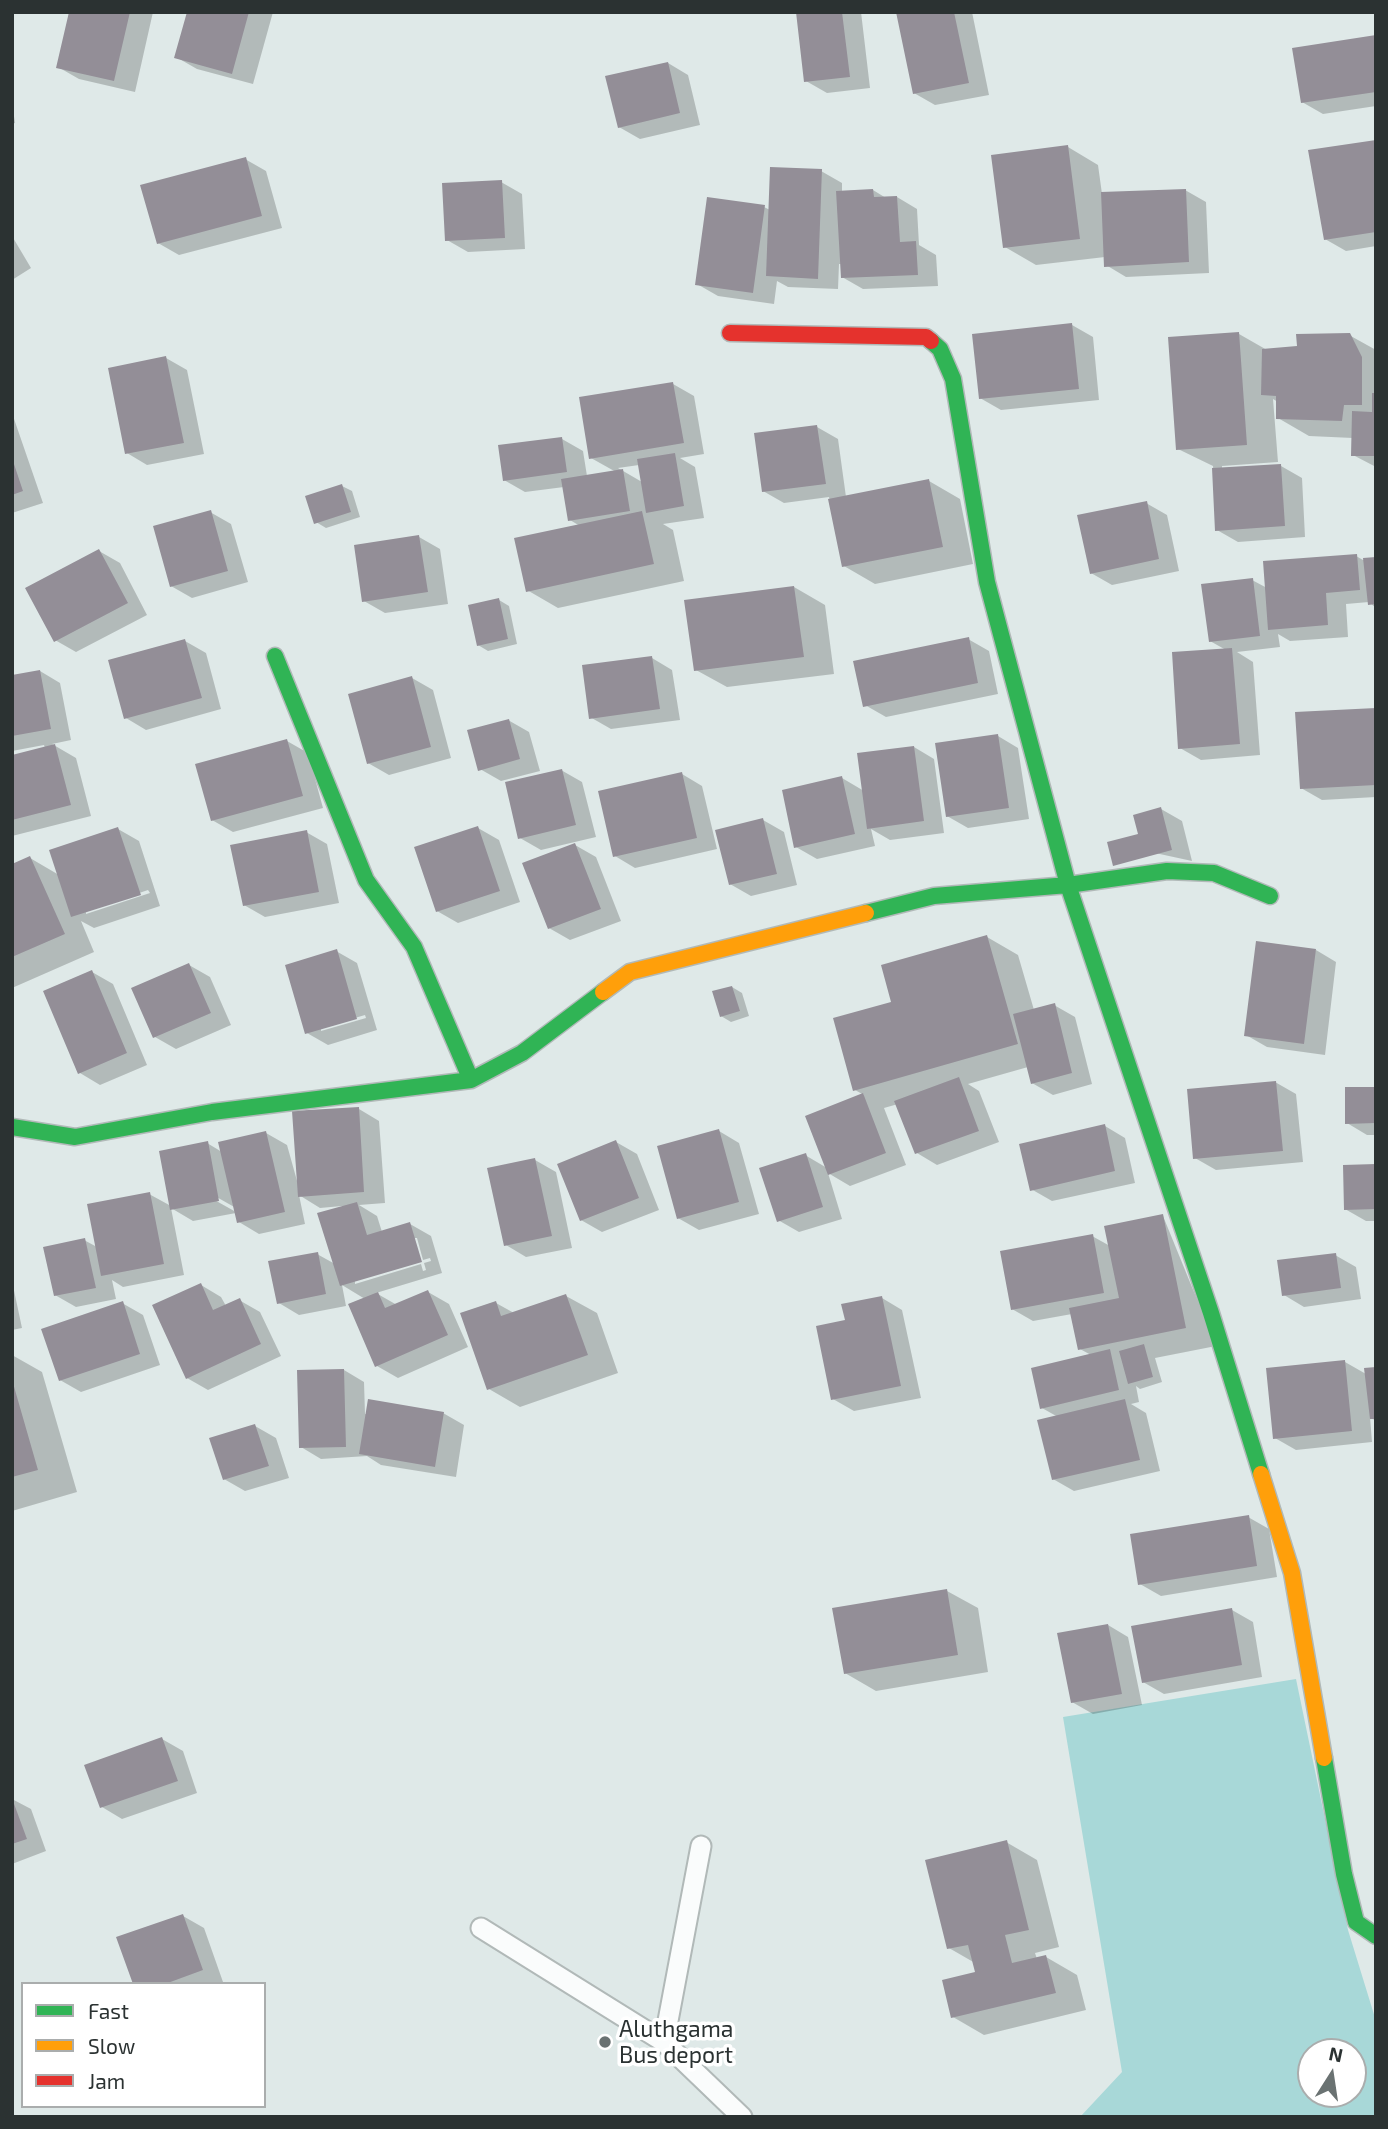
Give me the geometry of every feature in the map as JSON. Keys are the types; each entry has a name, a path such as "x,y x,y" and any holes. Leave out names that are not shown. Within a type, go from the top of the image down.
{"street":[{"path":"730,333 926,337 940,349 953,379 987,582 1068,886 1211,1313 1292,1573 1344,1874 1356,1922 1376,1936"},
{"path":"275,656 366,880 414,947 471,1080"},
{"path":"12,1127 75,1137 212,1112 471,1080 522,1052 629,972 934,896 1068,886 1167,871 1214,873 1270,896"}],"lane":[{"path":"664,2042 701,1846"},
{"path":"481,1928 664,2042 742,2117"}],"shaded area":[{"path":"1296,1679 1348,1930 1376,2021 1376,2117 1080,2117 1122,2072 1063,1717"}],"building":[{"path":"69,12 130,12 114,81 56,68"},
{"path":"187,12 249,12 232,74 174,58"},
{"path":"796,12 842,12 850,77 804,82"},
{"path":"896,12 954,12 969,83 913,94"},
{"path":"1376,35 1376,92 1301,103 1292,48"},
{"path":"668,62 680,113 618,128 605,76"},
{"path":"1376,140 1376,232 1324,240 1308,150"},
{"path":"1068,145 1080,239 1003,248 991,155"},
{"path":"246,157 262,216 157,244 140,185"},
{"path":"770,167 822,169 818,279 766,276"},
{"path":"502,180 505,238 445,241 442,183"},
{"path":"873,189 874,197 897,196 900,242 916,241 918,275 841,278 836,191"},
{"path":"1186,189 1189,262 1104,267 1101,192"},
{"path":"707,197 765,205 753,293 695,285"},
{"path":"1072,323 1079,389 979,399 972,334"},
{"path":"1239,332 1247,445 1176,450 1168,337"},
{"path":"1350,333 1362,357 1362,405 1344,405 1342,421 1276,419 1276,396 1261,395 1262,349 1297,346 1296,334"},
{"path":"166,356 184,443 125,454 108,368"},
{"path":"673,382 684,443 589,459 579,397"},
{"path":"1372,393 1376,393 1376,456 1351,456 1352,411 1372,412"},
{"path":"817,425 826,484 762,492 754,433"},
{"path":"562,437 567,472 503,481 498,445"},
{"path":"675,453 684,506 646,513 637,459"},
{"path":"12,458 23,491 12,495"},
{"path":"1281,464 1285,526 1215,531 1212,468"},
{"path":"623,469 630,511 568,521 561,479"},
{"path":"929,479 943,547 842,567 828,499"},
{"path":"342,484 351,512 314,524 305,496"},
{"path":"1147,501 1159,559 1090,574 1077,515"},
{"path":"211,510 228,571 170,587 153,526"},
{"path":"642,511 654,564 526,592 514,538"},
{"path":"419,535 428,592 362,602 354,545"},
{"path":"99,549 128,603 54,642 25,588"},
{"path":"1357,554 1360,590 1326,593 1328,625 1268,630 1263,561"},
{"path":"1376,557 1376,604 1368,605 1363,558"},
{"path":"1253,578 1260,636 1209,642 1201,584"},
{"path":"794,586 804,657 694,671 684,600"},
{"path":"499,598 508,639 477,646 468,605"},
{"path":"969,637 978,683 863,707 853,661"},
{"path":"185,639 202,698 124,719 108,660"},
{"path":"1232,648 1240,744 1178,749 1172,652"},
{"path":"652,656 660,709 589,719 582,665"},
{"path":"40,670 51,729 12,736 12,675"},
{"path":"412,676 431,747 367,764 348,694"},
{"path":"1376,708 1376,785 1300,789 1295,712"},
{"path":"509,719 520,759 478,771 467,730"},
{"path":"998,734 1009,808 946,817 935,743"},
{"path":"287,739 303,796 211,821 195,764"},
{"path":"55,744 71,805 12,820 12,755"},
{"path":"914,746 924,821 867,829 857,753"},
{"path":"562,769 576,825 518,839 505,782"},
{"path":"682,772 697,838 613,857 598,791"},
{"path":"842,776 855,834 794,848 782,790"},
{"path":"1161,807 1172,850 1113,866 1107,842 1138,834 1133,815"},
{"path":"763,818 777,874 729,885 715,830"},
{"path":"478,826 500,891 436,912 414,847"},
{"path":"118,827 141,895 71,917 49,850"},
{"path":"307,830 319,892 243,906 230,845"},
{"path":"575,843 601,909 548,929 522,863"},
{"path":"30,856 65,934 12,957 12,864"},
{"path":"987,935 1018,1044 853,1091 833,1018 891,1002 881,965"},
{"path":"1256,941 1316,949 1304,1044 1244,1036"},
{"path":"337,949 357,1019 305,1034 285,965"},
{"path":"189,963 211,1013 153,1038 131,988"},
{"path":"92,970 127,1053 78,1074 43,991"},
{"path":"732,986 740,1011 720,1017 712,991"},
{"path":"1055,1003 1072,1073 1031,1084 1013,1014"},
{"path":"959,1077 979,1131 915,1154 894,1101"},
{"path":"1276,1081 1283,1151 1193,1159 1187,1089"},
{"path":"1345,1087 1376,1087 1376,1123 1345,1124"},
{"path":"863,1093 886,1153 828,1175 805,1116"},
{"path":"359,1107 364,1192 298,1197 292,1111"},
{"path":"1105,1124 1115,1171 1030,1191 1019,1144"},
{"path":"719,1129 739,1202 677,1219 657,1146"},
{"path":"266,1131 285,1212 237,1223 218,1142"},
{"path":"616,1140 639,1198 580,1221 557,1164"},
{"path":"208,1141 219,1201 170,1210 159,1151"},
{"path":"806,1153 823,1207 777,1222 759,1168"},
{"path":"535,1158 552,1236 504,1246 487,1168"},
{"path":"1376,1164 1376,1209 1344,1210 1343,1165"},
{"path":"150,1192 164,1264 101,1276 87,1204"},
{"path":"357,1202 367,1235 410,1222 422,1262 340,1286 317,1213"},
{"path":"1163,1214 1186,1328 1078,1350 1069,1308 1119,1298 1104,1226"},
{"path":"1093,1234 1104,1293 1011,1310 1000,1251"},
{"path":"85,1238 96,1288 54,1296 43,1247"},
{"path":"318,1252 326,1294 277,1304 268,1261"},
{"path":"1336,1253 1341,1288 1282,1296 1277,1260"},
{"path":"201,1283 213,1310 240,1298 261,1344 186,1379 152,1305"},
{"path":"428,1290 448,1335 375,1367 348,1304 378,1292 385,1308"},
{"path":"566,1294 588,1355 487,1390 460,1313 496,1301 501,1316"},
{"path":"882,1296 901,1386 831,1400 816,1326 845,1320 841,1304"},
{"path":"123,1301 140,1354 59,1381 41,1329"},
{"path":"1144,1344 1153,1377 1128,1384 1119,1351"},
{"path":"1110,1349 1119,1390 1040,1409 1031,1368"},
{"path":"1345,1360 1352,1431 1273,1439 1266,1368"},
{"path":"1376,1367 1376,1419 1370,1419 1364,1368"},
{"path":"344,1369 346,1447 299,1448 297,1370"},
{"path":"12,1384 38,1470 12,1477"},
{"path":"368,1399 444,1412 435,1467 359,1454"},
{"path":"1125,1399 1140,1460 1052,1480 1037,1420"},
{"path":"255,1424 269,1466 223,1480 209,1438"},
{"path":"1249,1515 1257,1566 1138,1585 1130,1534"},
{"path":"947,1589 958,1655 844,1674 832,1608"},
{"path":"1232,1608 1242,1665 1142,1683 1131,1626"},
{"path":"1108,1624 1122,1694 1071,1703 1057,1633"},
{"path":"162,1737 178,1781 100,1808 84,1765"},
{"path":"12,1802 27,1839 12,1844"},
{"path":"1007,1840 1029,1930 1005,1935 1012,1963 1046,1955 1056,1993 951,2018 942,1980 975,1972 968,1945 947,1949 925,1860"},
{"path":"183,1914 203,1970 170,1982 132,1982 116,1937"}],"traffic: fast":[{"path":"931,341 940,349 953,379 987,582 1068,885 1167,871 1214,873 1270,896"},
{"path":"275,656 366,880 414,947 471,1080"},
{"path":"866,913 934,896 1068,885 1211,1313 1261,1474"},
{"path":"12,1127 75,1137 212,1112 471,1080 522,1053 603,992"},
{"path":"1324,1758 1344,1874 1356,1922 1376,1936"}],"traffic: slow":[{"path":"603,992 630,972 866,913"},
{"path":"1261,1474 1292,1573 1324,1758"}],"traffic: jam":[{"path":"730,333 926,337 931,341"}],"place":[{"name":"Aluthgama Bus deport","path":"605,2042"}]}
